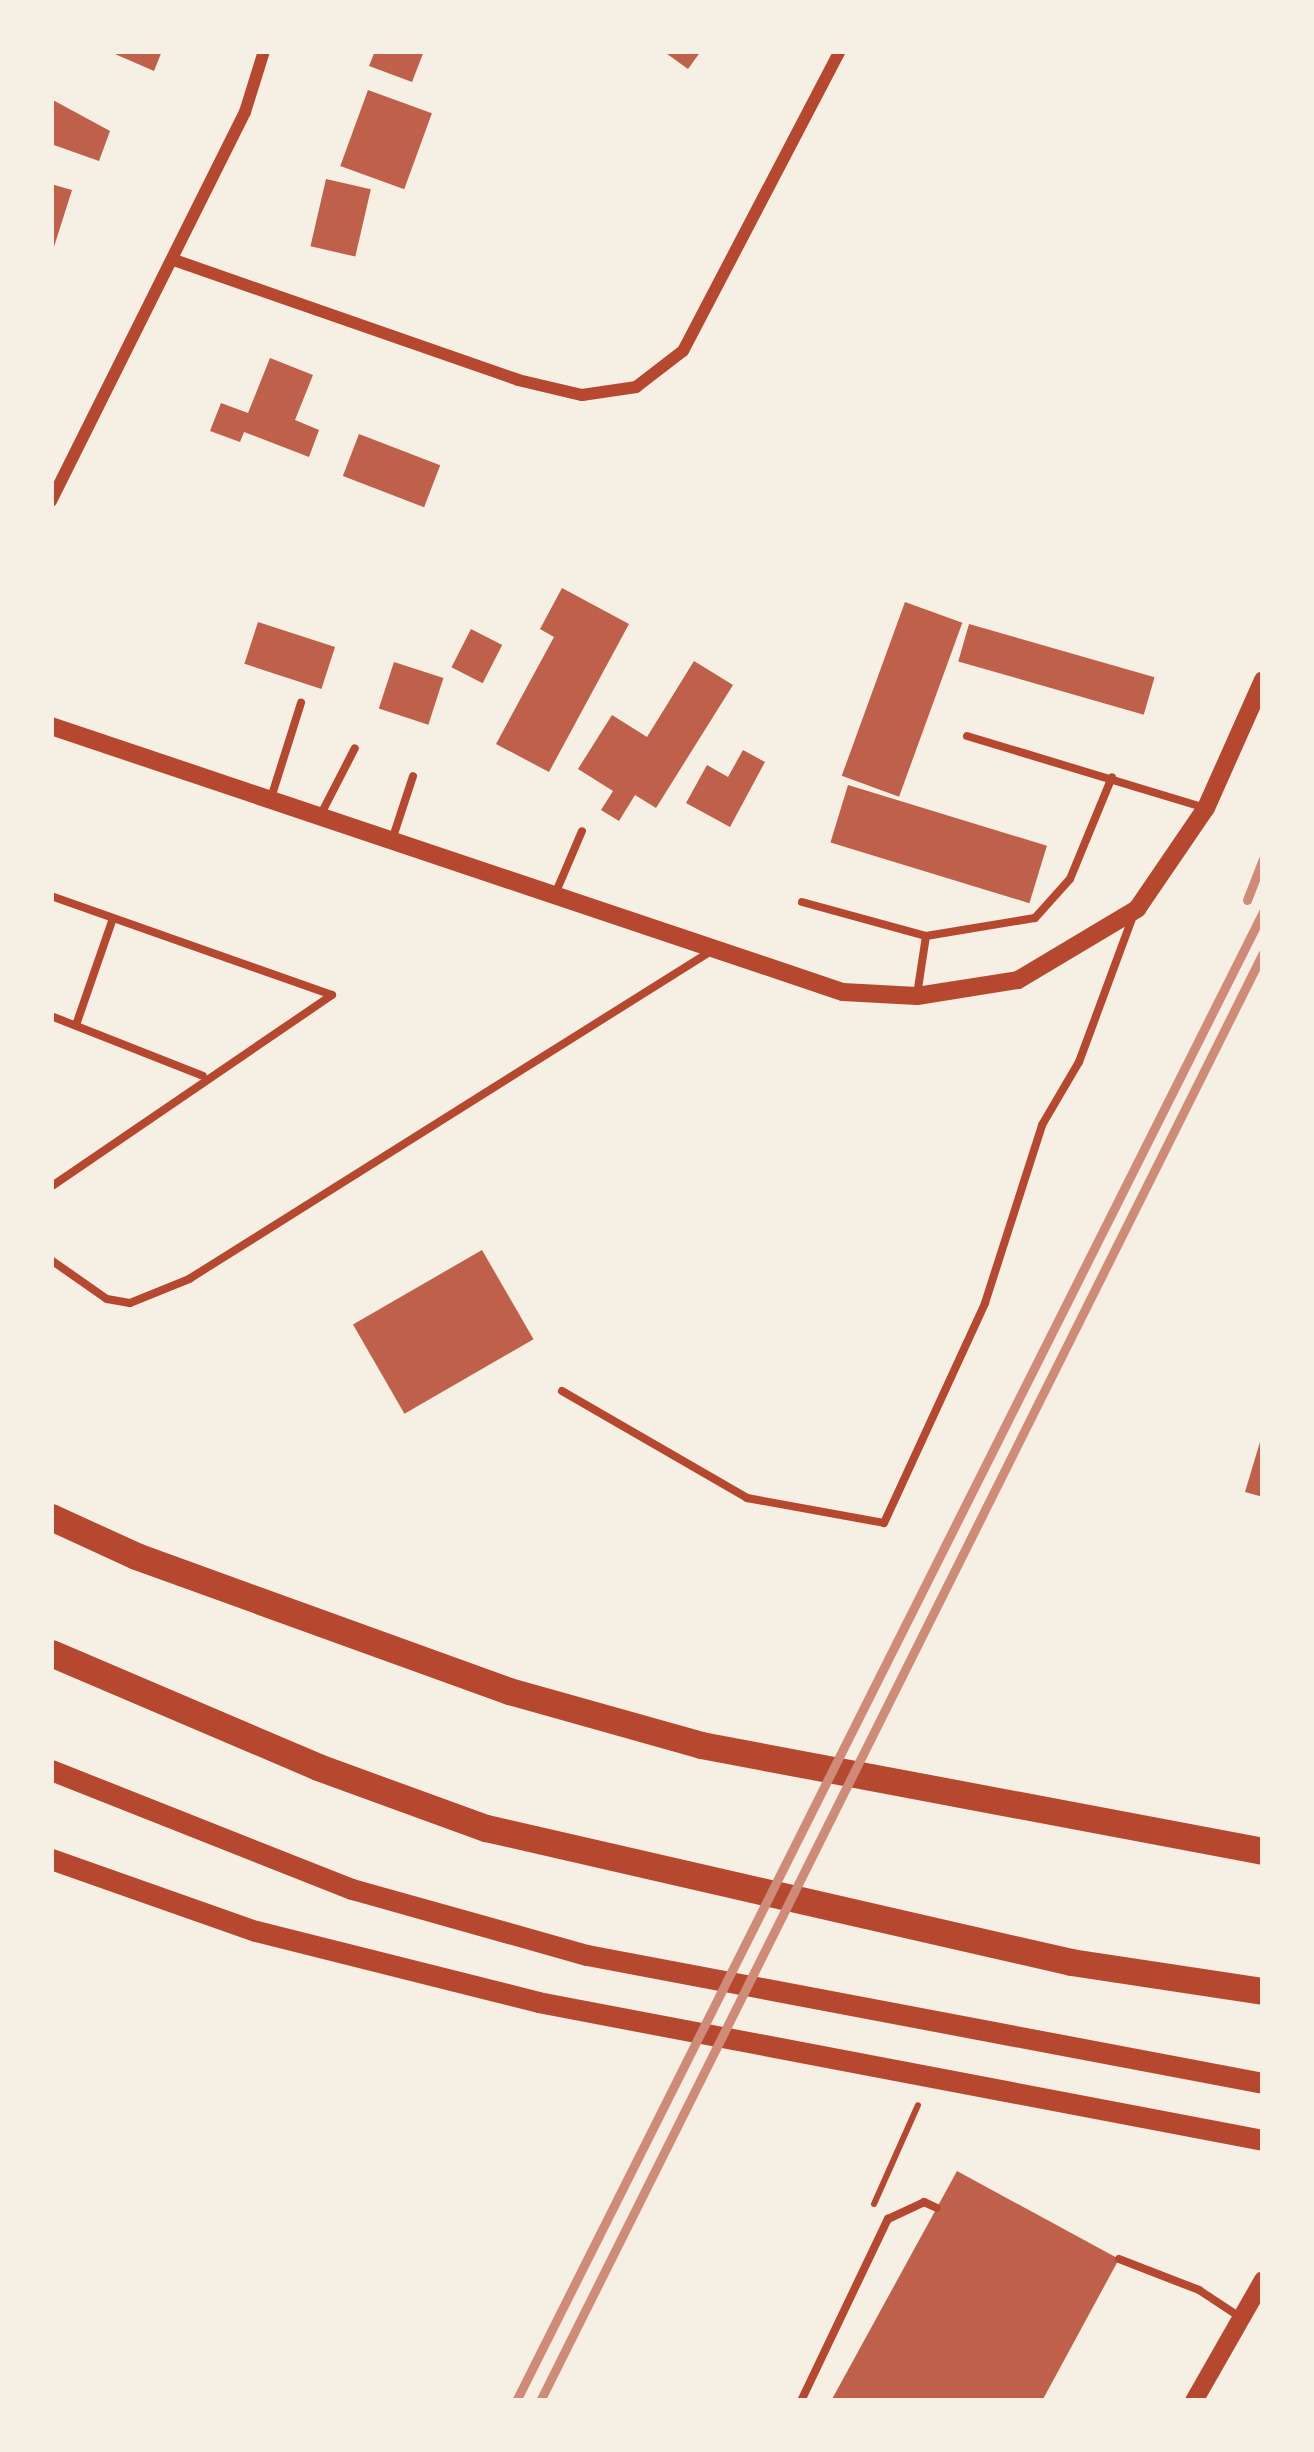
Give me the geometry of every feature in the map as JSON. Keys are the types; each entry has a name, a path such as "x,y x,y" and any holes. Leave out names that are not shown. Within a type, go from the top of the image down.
{"highway":[{"path":"51,1516 136,1556 509,1690 701,1745 1263,1851"},
{"path":"51,1654 318,1767 486,1828 1071,1962 1263,1991"}],"main road":[{"path":"51,1770 352,1889 587,1955 1263,2083"},
{"path":"51,1858 256,1930 538,2002 1263,2140"}],"street":[{"path":"51,501 245,112 264,51"},
{"path":"174,260 518,380 582,395 636,387 683,351 840,51"},
{"path":"51,725 843,992 917,996 1018,980 1137,909 1206,808 1263,680"},
{"path":"1194,2401 1263,2280"}],"lane":[{"path":"271,800 301,703"},
{"path":"967,736 1206,808"},
{"path":"320,816 355,748"},
{"path":"393,838 412,776"},
{"path":"802,902 926,936 1035,918 1070,879 1112,777"},
{"path":"555,893 582,831"},
{"path":"51,896 332,995 203,1076 51,1187"},
{"path":"562,1390 747,1498 884,1523 986,1303 1042,1125 1079,1062 1137,909"},
{"path":"76,1025 113,918"},
{"path":"917,996 926,936"},
{"path":"51,1260 130,1303 189,1279 717,948"},
{"path":"51,1016 203,1076"},
{"path":"801,2401 883,2230 908,2206 937,2208"},
{"path":"1119,2259 1199,2290 1242,2318"}],"path":[{"path":"883,2230 875,2195 918,2105"}],"building":[{"path":"108,51 162,51 154,71"},
{"path":"375,51 424,51 412,82 369,66"},
{"path":"663,51 701,51 688,69"},
{"path":"368,90 432,113 404,189 340,166"},
{"path":"51,99 110,131 99,161 51,144"},
{"path":"326,179 371,189 355,257 310,246"},
{"path":"51,184 72,190 52,253 51,253"},
{"path":"270,358 313,375 295,420 319,430 309,457 244,432 240,442 210,431 221,403 248,413"},
{"path":"359,434 440,465 424,507 343,476"},
{"path":"562,588 629,624 549,772 496,744 554,637 540,629"},
{"path":"905,602 962,623 899,797 842,776"},
{"path":"258,622 335,647 321,689 244,664"},
{"path":"969,624 1155,677 1144,715 958,661"},
{"path":"471,629 502,645 483,683 451,667"},
{"path":"694,661 733,685 656,808 635,795 619,821 601,810 613,791 578,769 612,715 647,737"},
{"path":"394,662 443,678 428,725 379,709"},
{"path":"743,750 765,762 730,827 686,803 707,765 728,777"},
{"path":"848,785 1047,846 1029,903 830,842"},
{"path":"482,1250 534,1339 404,1414 353,1324"},
{"path":"1263,1432 1263,1497 1245,1492"},
{"path":"957,2171 1119,2259 1042,2401 831,2401"}],"railway":[{"path":"1247,900 1263,859"},
{"path":"516,2401 1263,912"},
{"path":"540,2401 1263,953"}]}
